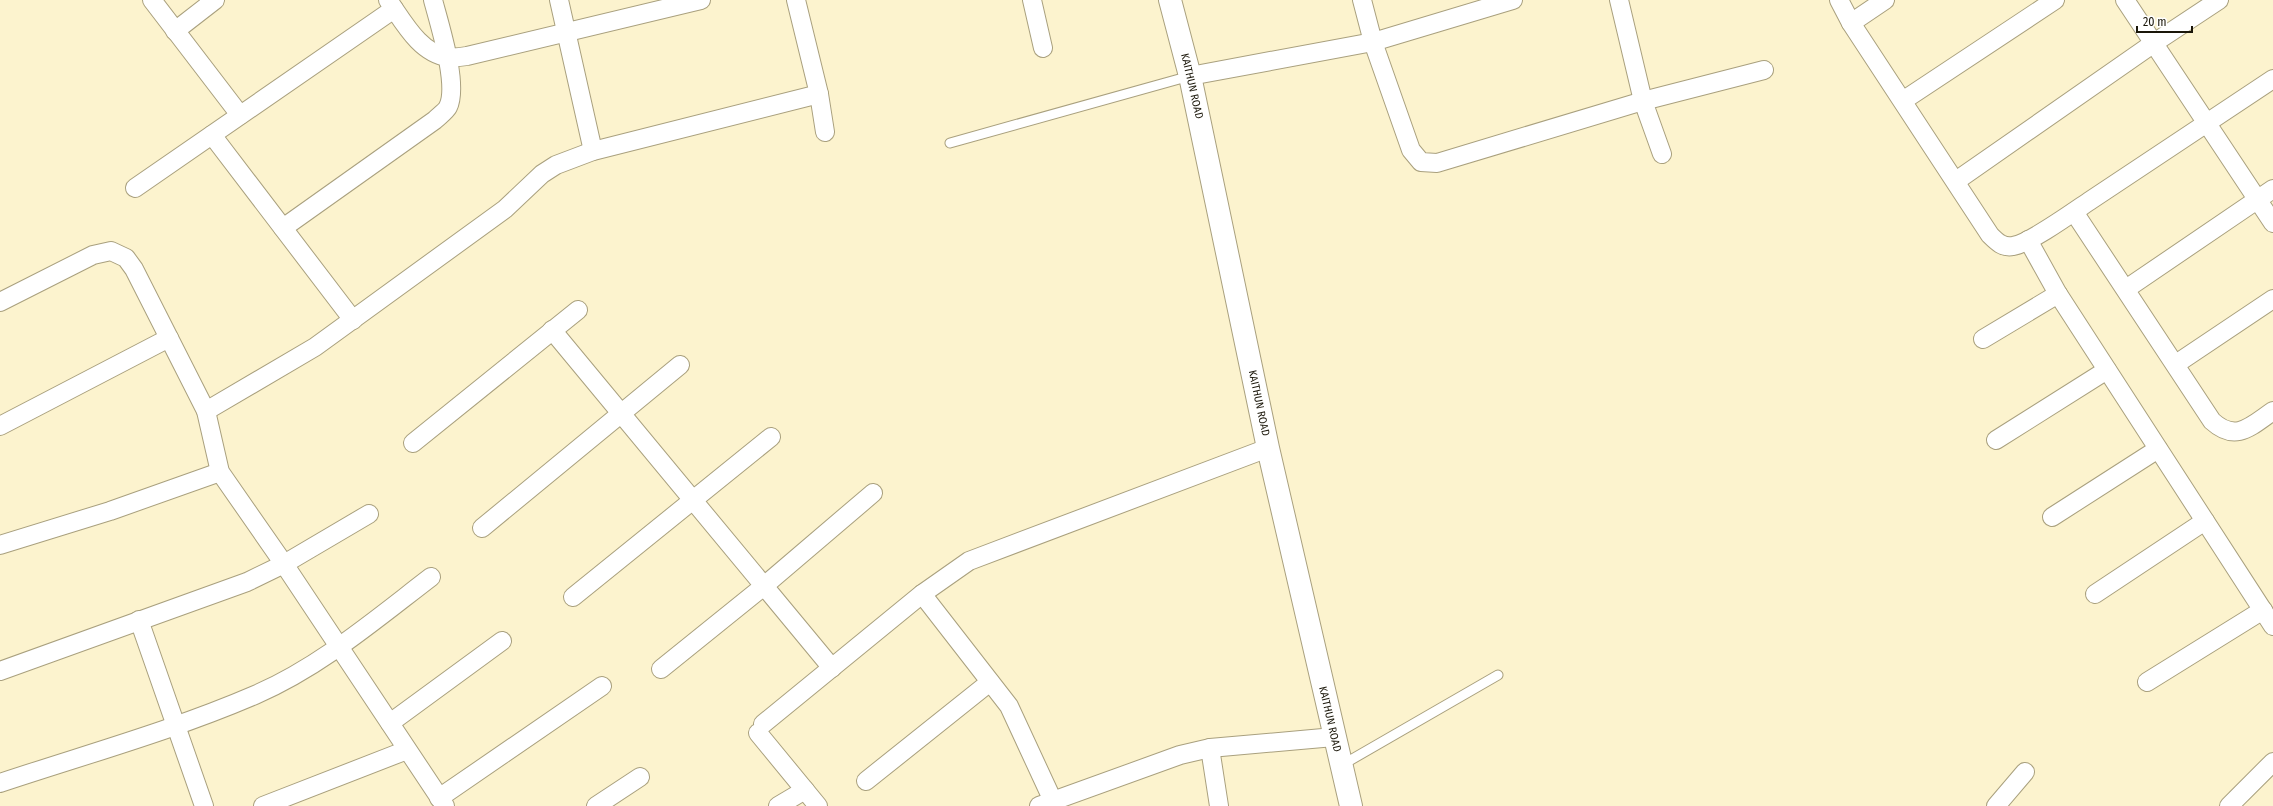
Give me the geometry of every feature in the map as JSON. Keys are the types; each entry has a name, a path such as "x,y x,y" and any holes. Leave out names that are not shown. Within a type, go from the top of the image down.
{"street":[{"path":"152,0 240,115"},
{"path":"175,31 215,0"},
{"path":"283,228 435,120 448,107 452,91 448,57 433,0"},
{"path":"559,0 593,151"},
{"path":"135,188 240,115 391,5 417,40 434,52 448,57 467,56 701,0"},
{"path":"796,0 819,94 825,132"},
{"path":"1032,0 1043,48"},
{"name":"KAITHUN ROAD","path":"1170,0 1190,76 1268,448 1351,806"},
{"path":"1362,0 1373,42 1411,150 1421,162 1437,163 1643,101 1764,70"},
{"path":"1190,76 1373,42 1513,0"},
{"path":"1619,0 1643,101 1662,154"},
{"path":"1839,0 1851,23 1904,100 1998,244 2014,246 2028,240 2074,212 2273,79"},
{"path":"1851,23 1886,0"},
{"path":"1904,100 2055,0"},
{"path":"2125,0 2273,223"},
{"path":"1956,181 2154,42 2219,0"},
{"path":"206,411 316,347 505,209 542,174 556,165 593,151 819,94"},
{"path":"212,134 352,320"},
{"path":"2126,289 2273,189"},
{"path":"2074,212 2176,364 2204,410 2220,429 2229,432 2243,430 2273,411"},
{"path":"2028,240 2058,294 2273,626"},
{"path":"0,302 93,255 111,250 126,258 134,269 206,411 220,472 284,564 442,802 602,686"},
{"path":"1983,339 2058,294"},
{"path":"2176,364 2273,299"},
{"path":"413,443 578,310"},
{"path":"552,330 832,668"},
{"path":"0,426 169,338"},
{"path":"482,528 680,365"},
{"path":"1996,440 2107,370"},
{"path":"573,597 694,501 770,437"},
{"path":"818,806 760,729 922,594 969,561 1268,448"},
{"path":"2052,517 2158,449"},
{"path":"0,545 110,511 220,472"},
{"path":"661,669 764,586 873,493"},
{"path":"0,671 247,582 284,564 369,514"},
{"path":"2095,594 2205,522"},
{"path":"0,783 176,724 256,695 299,672 338,646 431,577"},
{"path":"922,594 1009,706 1046,804 1180,755 1210,748 1334,737"},
{"path":"2147,682 2263,610"},
{"path":"139,620 204,806"},
{"path":"390,723 502,642"},
{"path":"866,781 990,682"},
{"path":"1210,748 1219,806"},
{"path":"263,806 407,750"},
{"path":"2229,806 2273,762"},
{"path":"1996,806 2025,772"},
{"path":"596,806 640,777"},
{"path":"778,806 805,790"}],"lane":[{"path":"950,143 1190,76"},
{"path":"1341,766 1498,675"}]}
